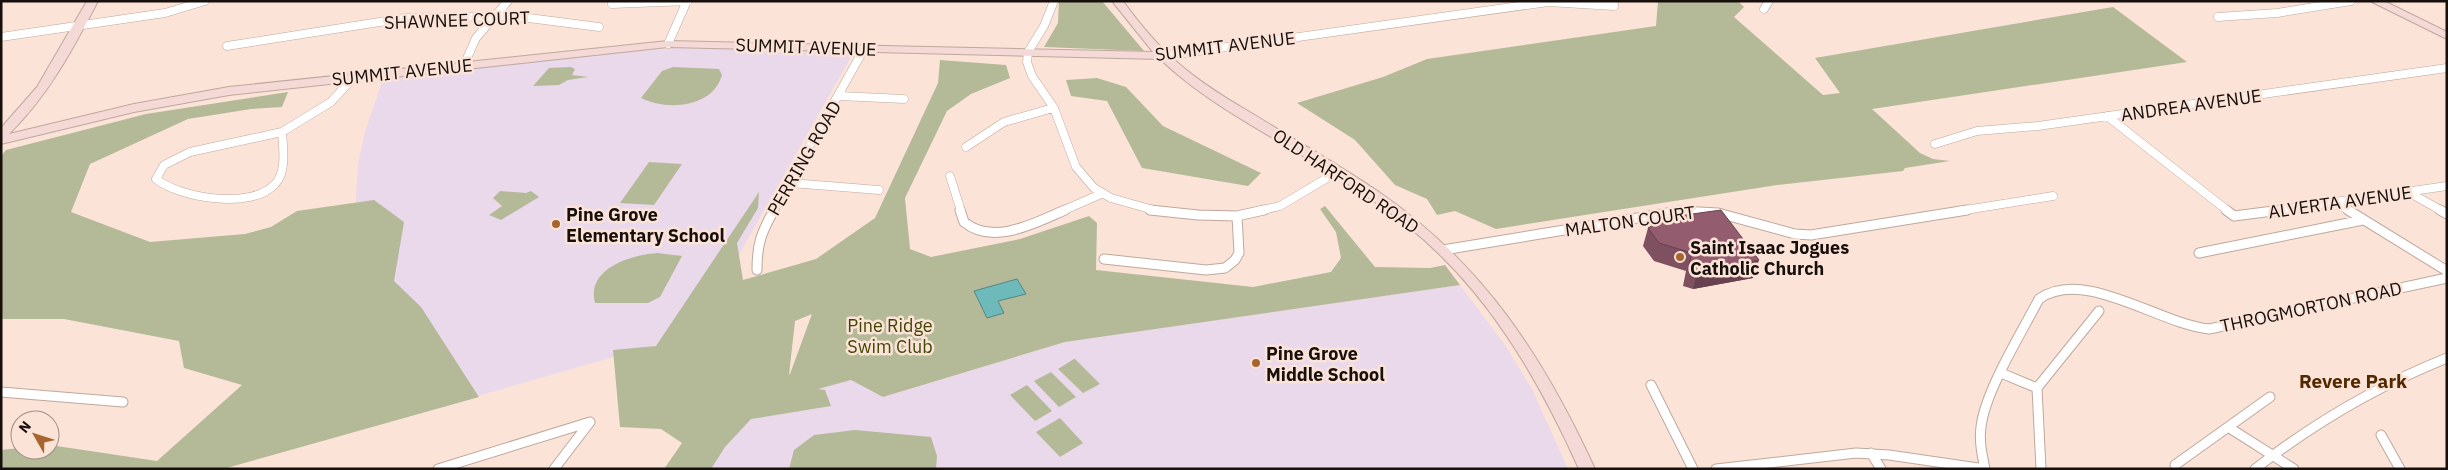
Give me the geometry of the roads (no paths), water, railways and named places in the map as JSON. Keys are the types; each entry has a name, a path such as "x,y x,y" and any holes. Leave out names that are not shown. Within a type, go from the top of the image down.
{"street":[{"path":"1,135 42,90 93,1"},
{"path":"1,37 174,11 205,1"},
{"path":"464,64 476,38 508,1"},
{"path":"612,4 687,1 668,44"},
{"path":"1054,1 1042,30 1027,54 1030,73 1054,108 1081,174 1101,194 1136,206 1163,211 1198,216 1237,216 1280,206 1337,172"},
{"name":"OLD HARFORD ROAD","path":"1117,1 1163,56 1214,96 1392,208 1443,250 1491,302 1522,343 1557,402 1587,469"},
{"path":"1764,9 1769,1"},
{"path":"2218,17 2286,12 2351,1"},
{"path":"2374,1 2447,36"},
{"name":"SUMMIT AVENUE","path":"1,140 184,98 464,64 668,44 1163,56 1548,2 1613,4"},
{"name":"SHAWNEE COURT","path":"227,46 405,18 540,18 599,26"},
{"name":"PERRING ROAD","path":"757,270 757,248 761,233 791,183 864,49"},
{"name":"ANDREA AVENUE","path":"1935,144 1977,131 2038,126 2447,68"},
{"path":"282,132 280,175 275,186 264,192 241,198 209,198 169,189 161,185 156,179 158,170 175,158 209,148 282,132 337,99 347,89 354,77"},
{"path":"839,96 904,99"},
{"path":"966,147 1004,122 1054,108"},
{"path":"2107,116 2234,216"},
{"path":"950,176 964,222 982,233 996,233 1033,223 1101,194"},
{"path":"791,183 879,190"},
{"name":"ALVERTA AVENUE","path":"2234,216 2410,193 2447,186"},
{"path":"2410,193 2447,214"},
{"name":"MALTON COURT","path":"1443,250 1680,211 1718,213 1795,234 1811,235 2053,196"},
{"path":"2335,202 2447,271"},
{"path":"1104,259 1206,270 1225,268 1235,260 1239,253 1237,216"},
{"path":"2199,252 2363,220"},
{"name":"THROGMORTON ROAD","path":"1985,469 1980,444 1980,427 1989,394 2039,298 2043,294 2056,289 2068,288 2097,293 2179,323 2208,329 2447,278"},
{"path":"2041,469 2037,388 2099,311"},
{"path":"2255,469 2272,455 2346,406 2425,366 2447,358"},
{"path":"2001,373 2037,388"},
{"path":"1651,385 1693,469"},
{"path":"1,392 123,402"},
{"path":"2176,465 2270,397"},
{"path":"438,469 590,422 554,469"},
{"path":"2228,427 2294,469"},
{"path":"2381,435 2400,469"},
{"path":"1716,469 1871,453 1985,469"},
{"path":"1871,453 1881,469"}],"water":[{"path":"1017,279 1026,294 998,301 1004,313 987,318 974,291"}],"place":[{"name":"Pine Grove Elementary School","path":"556,224"},
{"name":"Saint Isaac Jogues Catholic Church","path":"1680,257"},
{"name":"Pine Grove Middle School","path":"1256,363"}],"district":[{"name":"Revere Park","path":"2353,381"}],"park label":[{"name":"Pine Ridge Swim Club","path":"890,335"}]}
